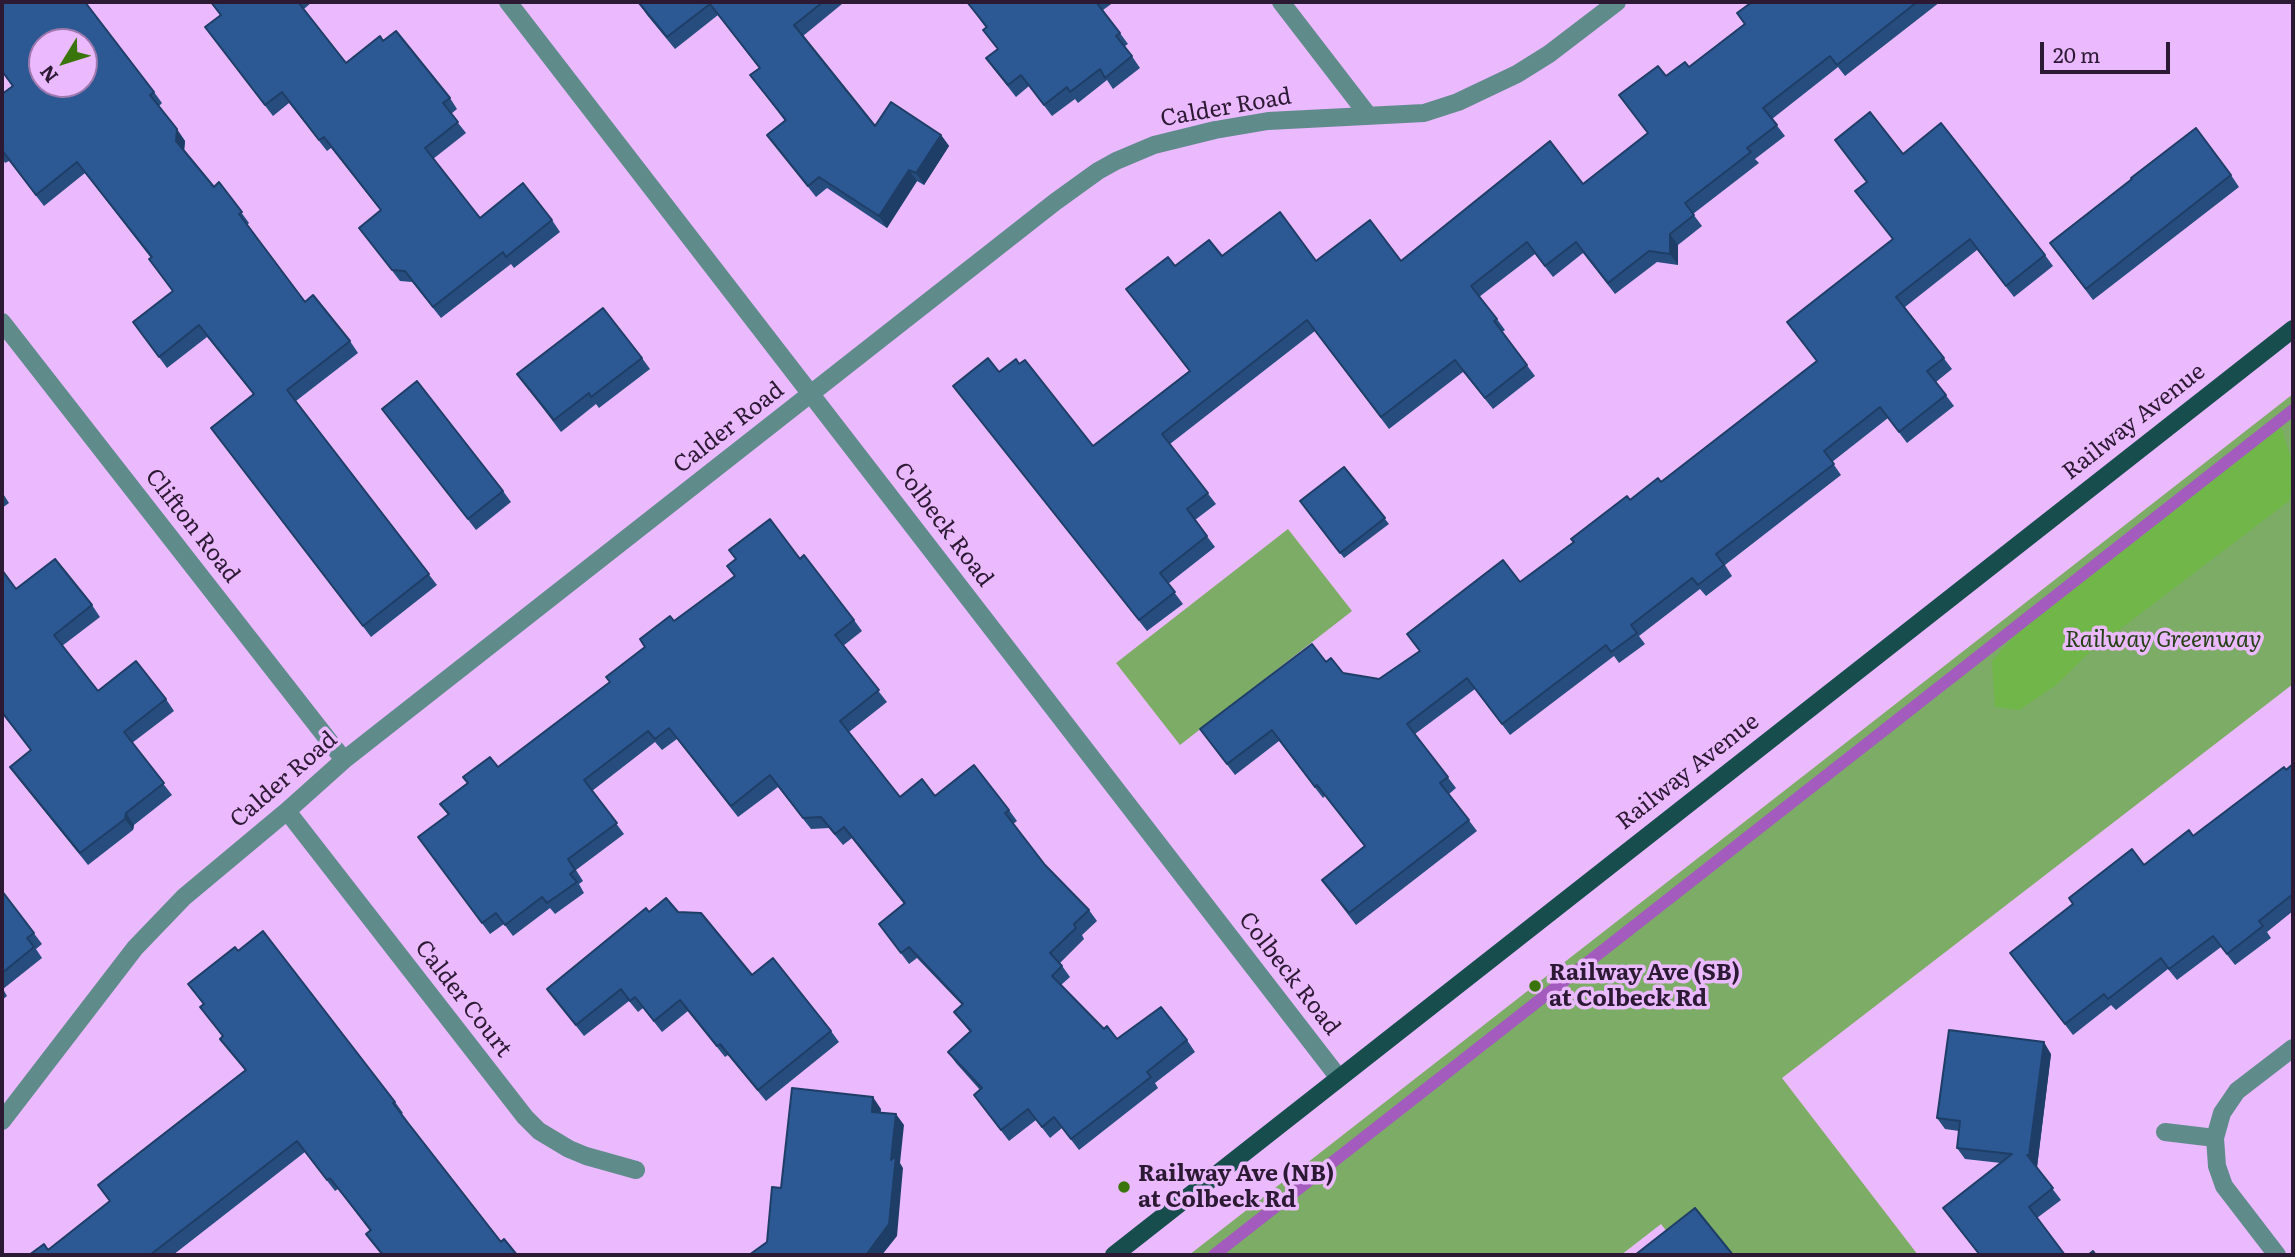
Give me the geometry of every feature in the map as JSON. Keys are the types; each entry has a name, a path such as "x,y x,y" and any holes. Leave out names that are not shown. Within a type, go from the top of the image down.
{"main road":[{"name":"Railway Avenue","path":"1114,1255 2293,329"}],"street":[{"name":"Colbeck Road","path":"508,2 1339,1078"},
{"path":"1281,2 1368,115"},
{"name":"Calder Road","path":"2,1121 123,964 158,922 184,897 344,760 1055,202 1116,161 1154,145 1215,130 1268,121 1424,113 1479,94 1549,54 1617,2"},
{"name":"Clifton Road","path":"2,322 344,760"},
{"name":"Calder Court","path":"287,811 525,1117 539,1131 569,1149 636,1170"},
{"path":"2277,1255 2224,1186 2217,1166 2215,1138 2222,1113 2237,1091 2293,1048"},
{"path":"2165,1132 2215,1138"}],"green space":[{"name":"Railway Greenway","path":"2293,394 2293,684 1782,1078 1918,1255 1730,1255 1671,1237 1661,1224 1621,1255 1189,1255"},
{"path":"2281,427 2293,465 2289,501 2091,651 2056,685 2019,710 1995,707 1992,661 2018,632"},
{"path":"1288,529 1352,611 1180,745 1116,663"}],"building":[{"path":"2,2 85,2 154,92 150,95 177,129 176,141 214,187 219,182 242,212 239,214 305,302 313,295 350,341 287,390 429,574 363,626 211,428 254,394 199,325 159,357 133,322 173,291 149,259 152,257 77,162 36,195 2,150 2,94 13,86 2,71"},
{"path":"211,2 298,2 346,63 380,36 383,41 396,31 450,98 443,103 458,122 425,148 480,218 523,183 552,220 506,257 503,252 433,307 405,271 392,270 359,228 381,210 324,137 319,140 282,92 265,105 205,27 221,15"},
{"path":"823,2 794,25 875,126 891,102 941,135 916,173 909,170 879,216 819,177 808,186 767,135 786,120 750,75 760,68 710,4 667,37 639,3"},
{"path":"967,2 1096,2 1120,33 1116,36 1132,56 1105,78 1100,69 1070,92 1067,87 1044,105 1021,75 1008,85 986,58 998,49 983,30 987,27"},
{"path":"1752,2 1917,2 1837,65 1830,56 1763,108 1777,125 1747,148 1751,152 1685,203 1694,215 1670,234 1670,254 1649,251 1608,283 1576,242 1545,266 1527,242 1471,286 1497,319 1494,321 1527,365 1485,398 1455,360 1381,417 1307,320 1162,434 1208,493 1187,509 1207,536 1160,573 1175,592 1139,620 953,386 988,358 999,372 1016,359 1019,364 1025,360 1093,446 1190,371 1126,289 1168,257 1175,266 1209,240 1222,256 1280,212 1316,261 1370,220 1401,261 1550,141 1583,184 1648,133 1619,95 1658,66 1666,76 1685,62 1689,67 1745,24 1737,13"},
{"path":"1870,112 1903,154 1941,123 2045,255 2006,286 1970,239 1896,297 1944,358 1927,371 1946,395 1899,432 1880,407 1824,451 1834,464 1716,554 1724,565 1698,585 1692,578 1631,625 1637,633 1611,652 1606,645 1502,724 1467,678 1407,724 1448,777 1440,783 1469,820 1349,913 1322,880 1365,846 1317,785 1315,787 1272,730 1227,764 1200,729 1312,644 1326,662 1331,658 1343,673 1379,679 1420,651 1407,634 1503,560 1520,582 1574,542 1571,539 1627,496 1630,500 1658,478 1661,482 1817,361 1787,322 1893,239 1855,191 1867,182 1835,140"},
{"path":"2196,128 2231,175 2086,289 2050,243"},
{"path":"603,308 642,358 591,397 589,393 554,420 517,374"},
{"path":"417,381 503,491 468,519 382,409"},
{"path":"1344,467 1385,518 1340,553 1300,501"},
{"path":"770,519 800,559 804,555 854,620 835,635 879,690 840,721 900,797 922,779 935,796 974,765 1009,810 1005,813 1045,865 1089,910 1074,924 1076,928 1050,953 1062,966 1052,976 1104,1029 1107,1026 1117,1039 1161,1007 1187,1040 1147,1072 1151,1077 1071,1139 1054,1117 1042,1127 1028,1109 1001,1130 974,1095 982,1088 948,1052 971,1031 954,1012 963,1004 909,947 901,953 879,924 905,903 844,827 835,834 821,817 803,818 770,775 731,806 669,728 655,739 648,731 584,780 617,823 568,859 575,870 570,874 577,882 547,903 542,897 505,925 496,913 482,923 418,837 449,814 440,804 468,783 463,777 490,757 498,767 610,682 606,677 645,647 640,639 670,616 674,621 735,576 727,566 736,559 729,550"},
{"path":"55,559 92,605 54,635 98,691 136,661 166,699 124,732 164,783 126,813 125,819 80,853 10,767 31,750 2,712 2,570 16,589"},
{"path":"2293,764 2293,894 2259,921 2263,926 2227,954 2213,936 2169,969 2161,958 2108,999 2104,994 2065,1024 2010,953 2073,904 2069,898 2132,849 2144,865 2189,830 2193,836 2284,767 2286,770"},
{"path":"2,891 34,933 27,938 34,947 2,973"},
{"path":"666,898 678,912 701,913 752,975 773,958 831,1031 758,1090 720,1044 717,1046 680,1000 654,1021 635,997 630,1001 621,989 576,1025 547,989 646,908 649,912"},
{"path":"263,931 501,1242 504,1239 517,1255 383,1255 366,1234 371,1230 297,1141 150,1255 29,1255 44,1244 48,1250 110,1201 98,1185 246,1070 220,1039 223,1036 200,1007 204,1004 188,984 235,947 238,951"},
{"path":"1949,1030 2044,1042 2029,1156 2027,1155 2053,1188 2029,1207 2065,1255 1980,1255 1943,1208 2012,1154 1957,1148 1960,1121 1937,1118"},
{"path":"792,1088 873,1097 872,1112 896,1114 891,1160 896,1156 889,1224 866,1255 749,1255 767,1242 772,1187 781,1188"},
{"path":"1695,1208 1733,1255 1635,1255"}],"waterway":[{"path":"1214,1255 2293,410"}],"place":[{"name":"Railway Ave (SB) at Colbeck Rd","path":"1535,986"},
{"name":"Railway Ave (NB) at Colbeck Rd","path":"1124,1187"}]}
